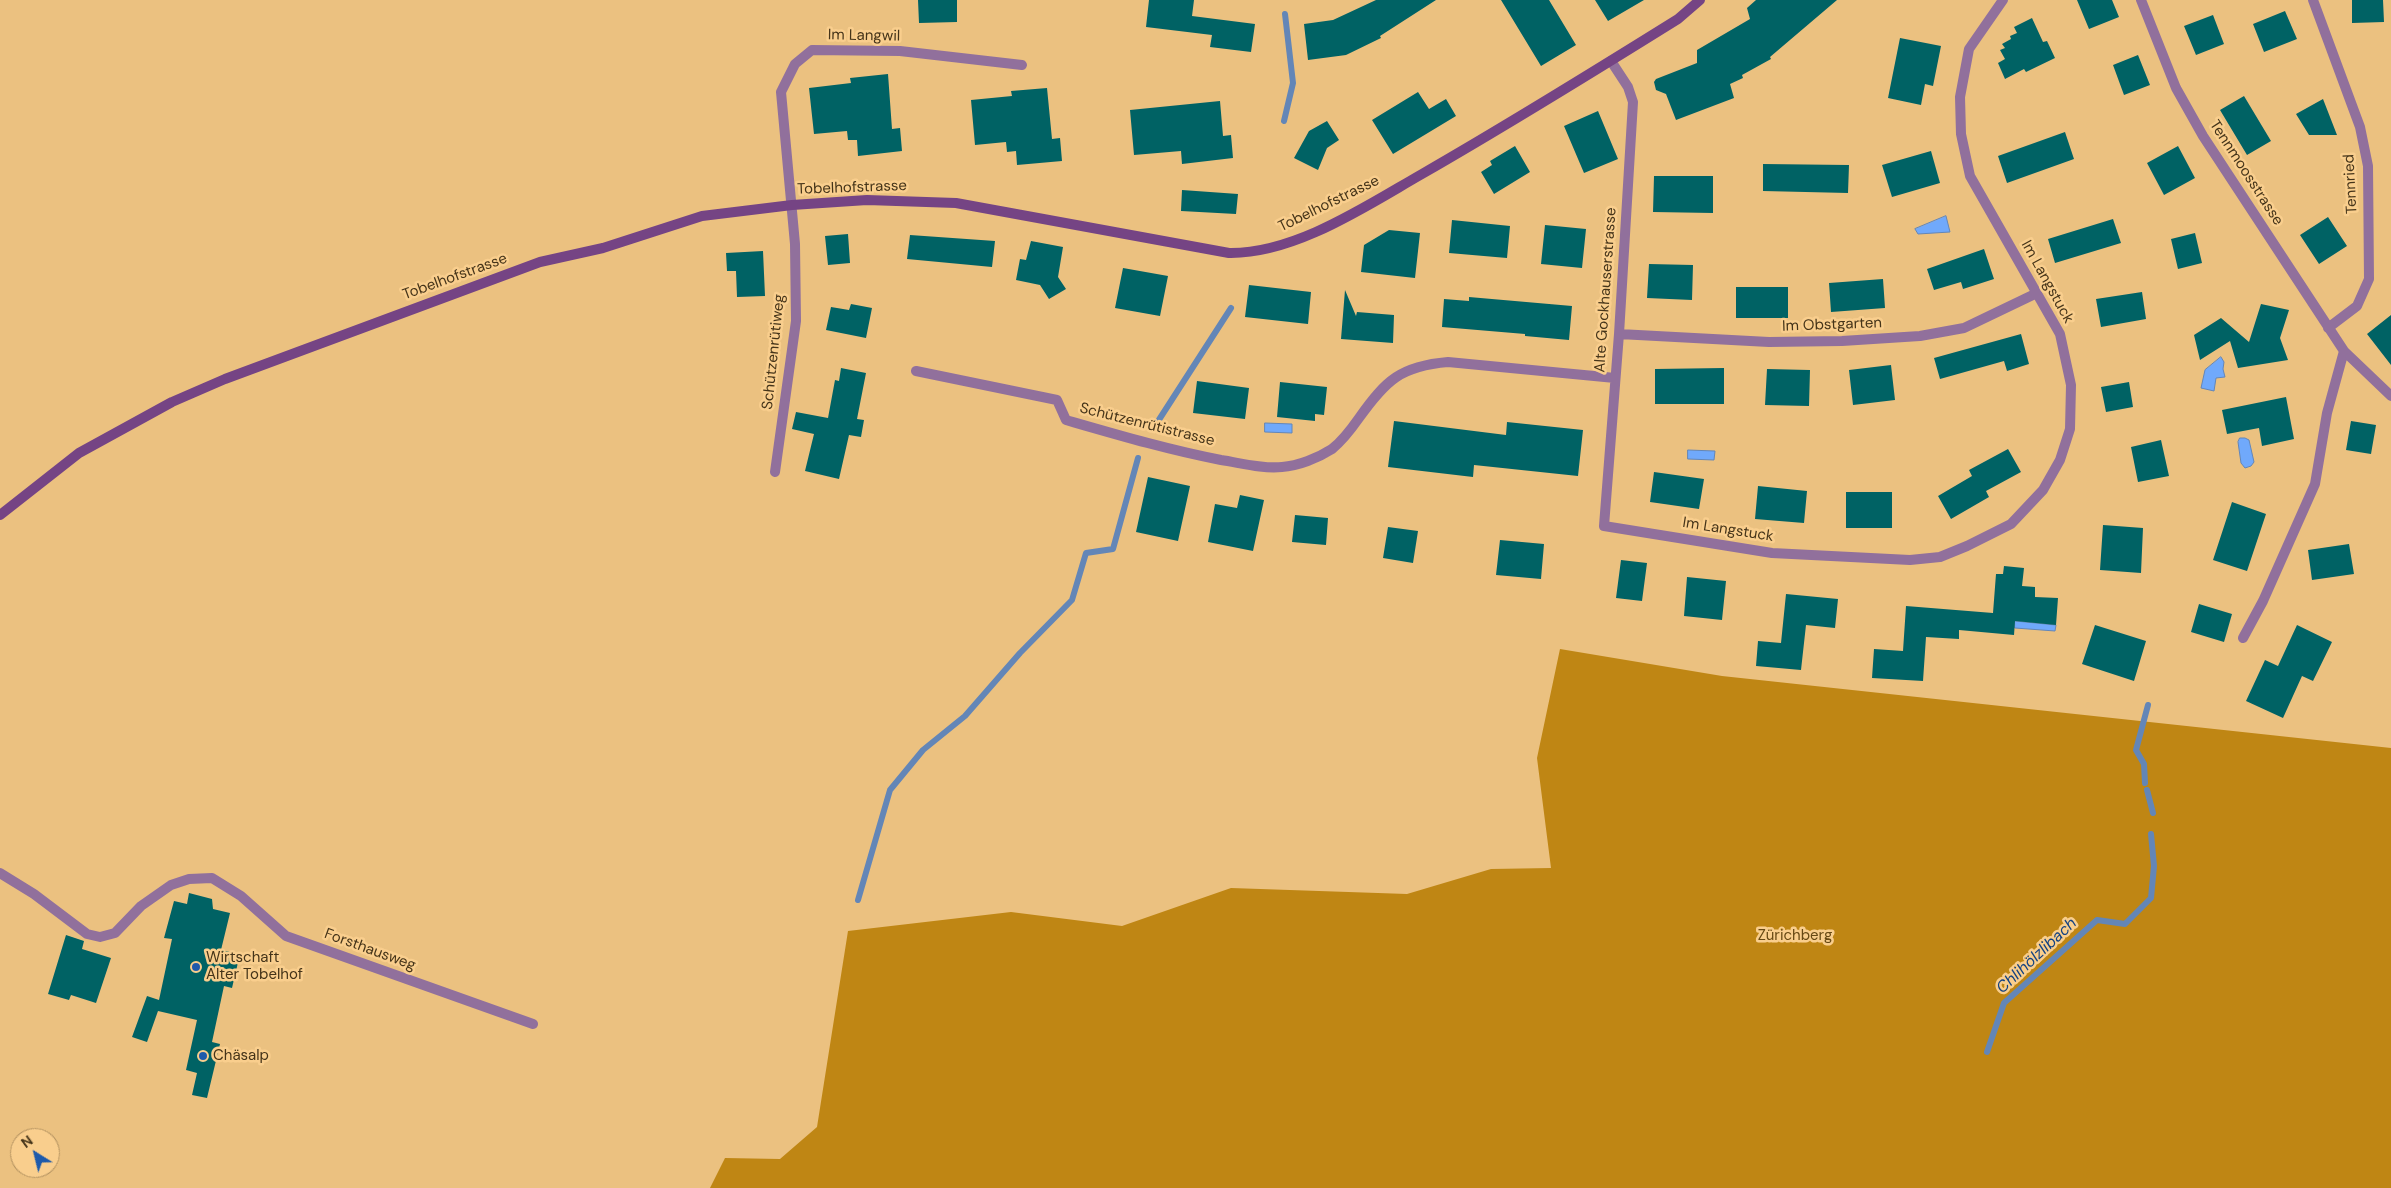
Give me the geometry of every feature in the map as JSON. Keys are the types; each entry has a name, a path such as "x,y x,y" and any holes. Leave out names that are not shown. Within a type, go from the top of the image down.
{"main road":[{"name":"Tobelhofstrasse","path":"0,515 79,453 172,402 225,379 540,262 604,248 702,216 792,205 867,200 956,203 1229,253 1249,253 1295,240 1359,209 1496,132 1678,19 1700,0"}],"street":[{"name":"Im Langstuck","path":"1604,526 1772,553 1910,560 1940,557 1967,546 2010,524 2042,490 2060,460 2070,429 2071,384 2060,334 1970,176 1961,134 1960,97 1969,49 2003,0"},
{"name":"Tennmoosstrasse","path":"2141,0 2176,88 2203,136 2344,351 2391,396"},
{"name":"Tennried","path":"2313,0 2360,127 2368,166 2368,279 2357,306 2328,328"},
{"name":"Im Langwil","path":"792,205 781,92 795,64 812,50 900,51 1022,64"},
{"name":"Alte Gockhauserstrasse","path":"1604,526 1619,334 1633,102 1628,87 1611,61"},
{"name":"Schützenrütiweg","path":"776,472 796,321 796,262 792,205"},
{"name":"Im Obstgarten","path":"1619,334 1769,342 1842,341 1920,336 1964,328 2037,293"},
{"path":"2243,638 2264,601 2315,484 2327,414 2344,351"},
{"name":"Schützenrütistrasse","path":"916,372 1057,400 1066,420 1177,452 1251,465 1282,467 1308,461 1332,449 1352,428 1381,388 1400,373 1422,365 1448,362 1615,378"},
{"name":"Forsthausweg","path":"0,873 34,894 87,934 100,937 115,933 140,906 172,885 189,879 212,878 241,896 286,936 533,1024"}],"green space":[{"name":"Zürichberg","path":"1560,649 1722,676 2391,748 2391,1188 710,1188 725,1158 780,1159 817,1127 848,931 1011,912 1122,926 1231,888 1407,894 1491,869 1551,868 1537,758"}],"water":[{"path":"1946,216 1950,232 1918,234 1915,229"},
{"path":"2221,357 2224,362 2225,377 2216,378 2214,391 2201,388 2205,370"},
{"path":"1265,423 1292,424 1292,433 1265,432"},
{"path":"2240,438 2249,440 2254,462 2251,466 2245,468 2241,463 2238,442"},
{"path":"1688,450 1715,451 1714,460 1688,459"},
{"path":"2015,621 2056,625 2055,631 2015,628"}],"building":[{"path":"918,0 957,0 957,22 919,23"},
{"path":"1149,0 1194,0 1192,16 1255,24 1251,52 1210,47 1212,35 1146,27"},
{"path":"1376,0 1436,0 1380,36 1381,38 1346,55 1308,60 1304,24 1333,20"},
{"path":"1501,0 1549,0 1576,45 1541,66"},
{"path":"1595,0 1644,0 1608,21"},
{"path":"1756,0 1837,0 1770,57 1771,59 1742,75 1743,78 1730,84 1734,98 1676,120 1666,94 1656,90 1654,82 1656,79 1697,63 1697,50 1750,19 1747,8"},
{"path":"2077,0 2112,0 2119,17 2089,29"},
{"path":"2352,0 2383,0 2384,22 2352,23"},
{"path":"2285,11 2297,39 2264,52 2253,24"},
{"path":"2213,15 2224,44 2196,55 2184,26"},
{"path":"2032,18 2043,42 2047,41 2055,58 2026,72 2024,69 2005,79 1998,63 2005,59 2000,50 2005,48 2002,44 2011,39 2010,36 2017,33 2014,27"},
{"path":"1900,38 1941,46 1933,86 1925,84 1921,105 1888,98"},
{"path":"2138,55 2150,85 2124,95 2113,65"},
{"path":"888,74 892,129 900,128 902,151 858,156 857,140 848,140 847,131 814,134 809,88 851,83 850,78"},
{"path":"1047,88 1052,139 1060,138 1062,161 1017,165 1016,151 1007,152 1006,142 975,145 971,100 1012,96 1011,91"},
{"path":"1418,92 1429,109 1446,99 1456,116 1393,154 1372,120"},
{"path":"2244,96 2271,141 2247,155 2220,110"},
{"path":"2323,99 2337,135 2309,135 2296,114"},
{"path":"1220,101 1223,136 1231,135 1233,158 1182,164 1181,151 1134,155 1130,110"},
{"path":"1598,111 1618,159 1584,173 1564,126"},
{"path":"1327,121 1339,140 1327,148 1318,170 1294,158 1309,131"},
{"path":"2065,132 2074,159 2007,183 1998,156"},
{"path":"1515,146 1530,172 1494,194 1481,172 1492,165 1490,161"},
{"path":"2178,146 2195,178 2164,195 2147,163"},
{"path":"1931,151 1940,183 1892,197 1882,165"},
{"path":"1763,164 1849,165 1848,193 1763,191"},
{"path":"1654,176 1713,176 1713,213 1653,212"},
{"path":"1182,190 1238,194 1236,214 1181,211"},
{"path":"2328,217 2347,246 2319,264 2300,235"},
{"path":"2113,219 2121,243 2055,263 2048,239"},
{"path":"1452,220 1510,226 1507,258 1449,253"},
{"path":"1545,225 1586,229 1582,268 1541,264"},
{"path":"1389,230 1420,233 1415,278 1361,272 1364,245"},
{"path":"2195,233 2202,263 2178,269 2171,239"},
{"path":"848,234 850,263 828,265 825,236"},
{"path":"910,235 995,241 992,267 907,259"},
{"path":"1031,241 1063,247 1058,277 1066,289 1049,299 1040,285 1016,280 1020,259 1026,260"},
{"path":"1984,249 1994,279 1963,289 1961,282 1934,290 1927,269"},
{"path":"763,251 765,296 737,297 736,271 727,271 726,253"},
{"path":"1649,264 1693,265 1692,300 1647,298"},
{"path":"1123,268 1168,276 1160,316 1115,308"},
{"path":"1883,279 1885,308 1831,312 1829,283"},
{"path":"1249,285 1311,292 1308,324 1245,317"},
{"path":"1736,287 1788,287 1788,318 1736,318"},
{"path":"1345,290 1356,316 1357,312 1394,315 1393,343 1341,339"},
{"path":"2142,292 2146,319 2101,327 2096,299"},
{"path":"1469,297 1572,306 1569,340 1442,327 1444,299 1469,301"},
{"path":"851,304 872,308 866,338 826,330 831,307 849,310"},
{"path":"2261,304 2289,310 2280,338 2288,360 2238,368 2230,341 2200,360 2194,335 2221,318 2249,342"},
{"path":"2391,315 2391,365 2367,334"},
{"path":"2021,334 2029,364 2007,371 2004,361 1940,379 1934,358"},
{"path":"1891,365 1895,400 1853,405 1849,370"},
{"path":"841,368 866,373 857,419 864,420 861,437 849,435 839,479 805,471 814,434 792,429 796,412 828,418 835,380 839,381"},
{"path":"1724,368 1724,404 1655,404 1655,369"},
{"path":"1767,369 1810,370 1809,406 1765,405"},
{"path":"1197,381 1249,388 1245,419 1193,413"},
{"path":"1280,382 1327,387 1324,415 1315,414 1315,421 1277,417"},
{"path":"2129,382 2133,407 2106,412 2101,387"},
{"path":"2286,397 2294,439 2262,446 2259,428 2227,434 2222,410"},
{"path":"1394,421 1506,435 1507,422 1583,430 1578,476 1474,465 1473,477 1388,467"},
{"path":"2351,421 2376,425 2371,454 2346,450"},
{"path":"2161,440 2169,476 2138,482 2131,447"},
{"path":"2008,449 2021,472 1986,491 1989,497 1951,519 1938,496 1972,476 1969,470"},
{"path":"1654,472 1704,479 1699,509 1650,502"},
{"path":"1148,477 1190,486 1178,541 1136,532"},
{"path":"1758,486 1807,491 1804,523 1755,519"},
{"path":"1846,492 1892,492 1892,528 1846,528"},
{"path":"1240,495 1264,500 1253,551 1208,542 1215,504 1237,508"},
{"path":"2232,502 2266,514 2247,571 2213,560"},
{"path":"1295,515 1328,518 1326,545 1292,542"},
{"path":"2103,525 2143,528 2141,573 2100,570"},
{"path":"1388,527 1418,531 1413,563 1383,558"},
{"path":"1500,540 1544,544 1541,579 1496,575"},
{"path":"2349,544 2354,574 2312,580 2308,550"},
{"path":"1621,560 1647,563 1642,601 1616,598"},
{"path":"2004,566 2024,568 2022,586 2035,587 2035,597 2058,598 2056,625 2015,621 2014,635 1959,630 1959,639 1926,637 1923,681 1872,678 1874,649 1903,651 1906,606 1993,613 1996,574 2003,574"},
{"path":"1687,577 1726,581 1722,620 1684,616"},
{"path":"1786,594 1838,599 1835,628 1806,625 1801,670 1756,666 1758,641 1781,643"},
{"path":"2199,604 2232,614 2224,642 2191,632"},
{"path":"2095,625 2146,641 2134,681 2082,664"},
{"path":"2297,625 2332,642 2313,681 2302,676 2283,718 2246,701 2265,660 2278,666"},
{"path":"189,893 212,899 213,909 230,913 221,950 240,954 232,988 224,986 212,1042 220,1044 207,1098 192,1095 197,1073 186,1070 197,1020 158,1011 147,1042 132,1037 147,996 159,1000 172,939 164,938 174,901 187,904"},
{"path":"66,935 84,941 82,949 111,958 96,1003 71,995 69,1000 48,994"}],"waterway":[{"path":"1284,121 1293,83 1285,14"},
{"path":"1153,429 1231,308"},
{"path":"858,900 890,790 923,750 965,716 1020,653 1072,600 1086,553 1113,549 1138,458"},
{"name":"Chlihölzlibach","path":"2145,783 2144,764 2136,750 2148,705"},
{"name":"Chlihölzlibach","path":"2147,790 2153,813"},
{"name":"Chlihölzlibach","path":"1987,1052 2004,1003 2097,920 2125,924 2151,898 2154,866 2151,834"}],"place":[{"name":"Wirtschaft Alter Tobelhof","path":"196,967"},
{"name":"Chäsalp","path":"203,1056"}]}
